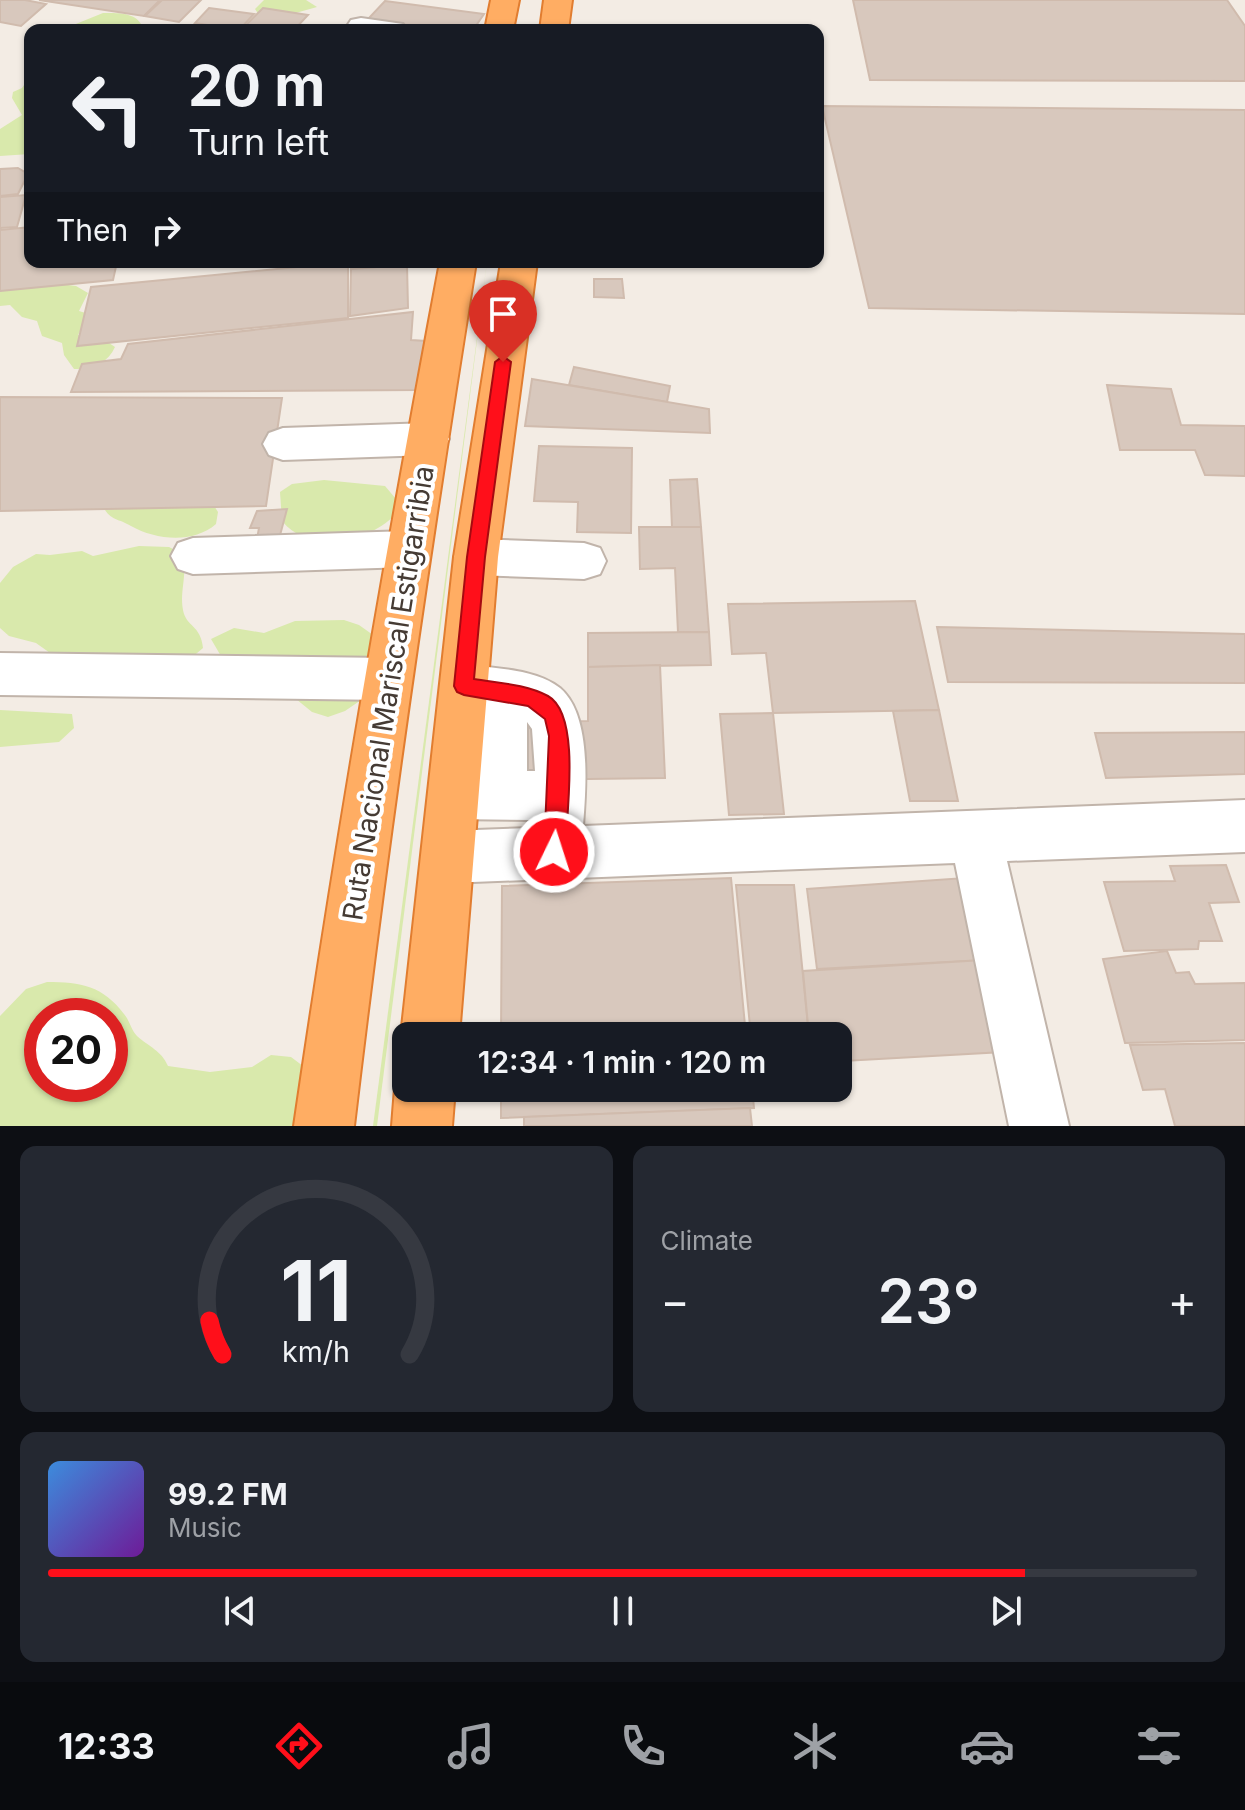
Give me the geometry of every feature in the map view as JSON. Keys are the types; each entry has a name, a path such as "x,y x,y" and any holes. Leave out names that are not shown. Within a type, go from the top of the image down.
{"highway":[{"path":"500,24 505,0"},
{"path":"555,24 558,0"},
{"name":"Ruta Nacional Mariscal Estigarribia","path":"324,1126 359,861 408,549 457,268"},
{"path":"484,689 476,557 518,268"},
{"path":"431,1022 448,857 477,795"},
{"path":"422,1126 424,1102"}],"street":[{"path":"283,444 429,439"},
{"path":"193,556 408,549"},
{"path":"476,557 584,561"},
{"path":"0,674 388,679"},
{"path":"554,852 558,796 559,736 554,714 542,703 484,689 477,795 558,796"},
{"path":"448,857 1245,826"},
{"path":"975,836 1039,1126"}],"green space":[{"path":"264,0 306,0 317,7 292,14 259,15 255,9"},
{"path":"103,13 120,13 135,18 141,24 76,24"},
{"path":"24,85 24,154 0,156 0,129 22,115 12,98 13,92"},
{"path":"486,268 486,268 377,1126 373,1126"},
{"path":"52,283 76,286 88,293 79,311 89,314 78,335 103,339 115,347 104,361 93,367 74,369 64,355 62,343 42,336 37,321 22,317 10,305 0,306 0,287"},
{"path":"324,480 385,486 396,499 399,510 388,521 358,537 342,541 309,539 294,532 282,521 280,492 292,484"},
{"path":"209,498 218,512 216,524 197,535 174,538 141,531 114,518 102,504"},
{"path":"139,546 169,547 181,553 184,568 183,610 187,620 197,630 203,648 190,659 88,680 36,643 9,636 0,628 0,583 13,567 36,554 82,551 93,556"},
{"path":"344,620 359,625 383,642 367,696 345,711 328,717 312,712 280,686 225,663 211,639 234,628 264,633 295,621"},
{"path":"0,710 72,714 74,728 59,742 0,747"},
{"path":"47,982 81,985 109,998 24,998 24,1102 128,1102 128,1021 135,1034 158,1052 168,1066 210,1072 252,1067 271,1055 291,1057 323,1081 346,1126 0,1126 0,1016 26,989"}],"building":[{"path":"0,0 46,4 21,26 0,22"},
{"path":"39,0 160,0 144,16"},
{"path":"162,0 201,0 179,22 145,16"},
{"path":"853,0 1227,0 1245,26 1245,81 870,80"},
{"path":"385,1 484,14 477,24 398,24 368,19"},
{"path":"209,8 254,14 245,24 195,23"},
{"path":"263,8 308,15 300,24 247,24"},
{"path":"824,106 1245,110 1245,314 869,308"},
{"path":"18,168 24,172 24,182 18,194 0,196 0,169"},
{"path":"24,195 17,227 0,228 0,197"},
{"path":"24,228 24,268 116,268 113,280 0,291 0,230"},
{"path":"286,268 348,268 348,318 77,346 91,287"},
{"path":"407,268 408,308 350,316 351,269"},
{"path":"594,279 622,279 624,298 594,297"},
{"path":"413,312 411,340 426,341 418,390 71,392 82,364 121,359 128,344"},
{"path":"574,367 670,386 667,402 569,385"},
{"path":"532,379 709,409 710,433 525,426"},
{"path":"1107,385 1171,389 1181,425 1245,426 1245,476 1205,475 1195,450 1120,450"},
{"path":"0,397 282,398 266,506 0,511"},
{"path":"539,446 632,448 631,533 577,532 578,502 534,501"},
{"path":"697,479 701,527 672,527 670,480"},
{"path":"287,509 279,539 257,539 259,528 250,528 257,511"},
{"path":"639,527 701,527 709,632 678,632 675,568 640,569"},
{"path":"915,601 939,710 773,713 766,653 732,654 728,604"},
{"path":"937,627 1245,634 1245,683 948,682"},
{"path":"709,632 711,665 588,667 588,633"},
{"path":"660,665 665,778 512,780 514,722 588,721 588,667"},
{"path":"939,710 958,801 910,801 893,711"},
{"path":"773,713 784,814 729,815 720,714"},
{"path":"1245,732 1245,774 1106,778 1095,733"},
{"path":"1226,865 1239,902 1209,903 1222,941 1199,941 1198,949 1124,951 1104,882 1175,881 1170,866"},
{"path":"731,878 745,1022 501,1022 502,886"},
{"path":"965,878 984,960 817,969 807,889"},
{"path":"736,885 794,885 808,1022 750,1022"},
{"path":"1167,951 1176,973 1189,972 1195,984 1245,983 1245,1040 1125,1043 1103,959"},
{"path":"984,960 1003,1052 852,1060 852,1022 808,1022 803,971"},
{"path":"1245,1043 1245,1126 1175,1126 1165,1089 1143,1090 1130,1045"},
{"path":"501,1102 753,1102 754,1108 501,1118"},
{"path":"750,1108 752,1126 524,1126 524,1117"}],"route":[{"path":"503,362 476,557 464,686 528,697 542,703 554,714 559,736 554,852"}]}
